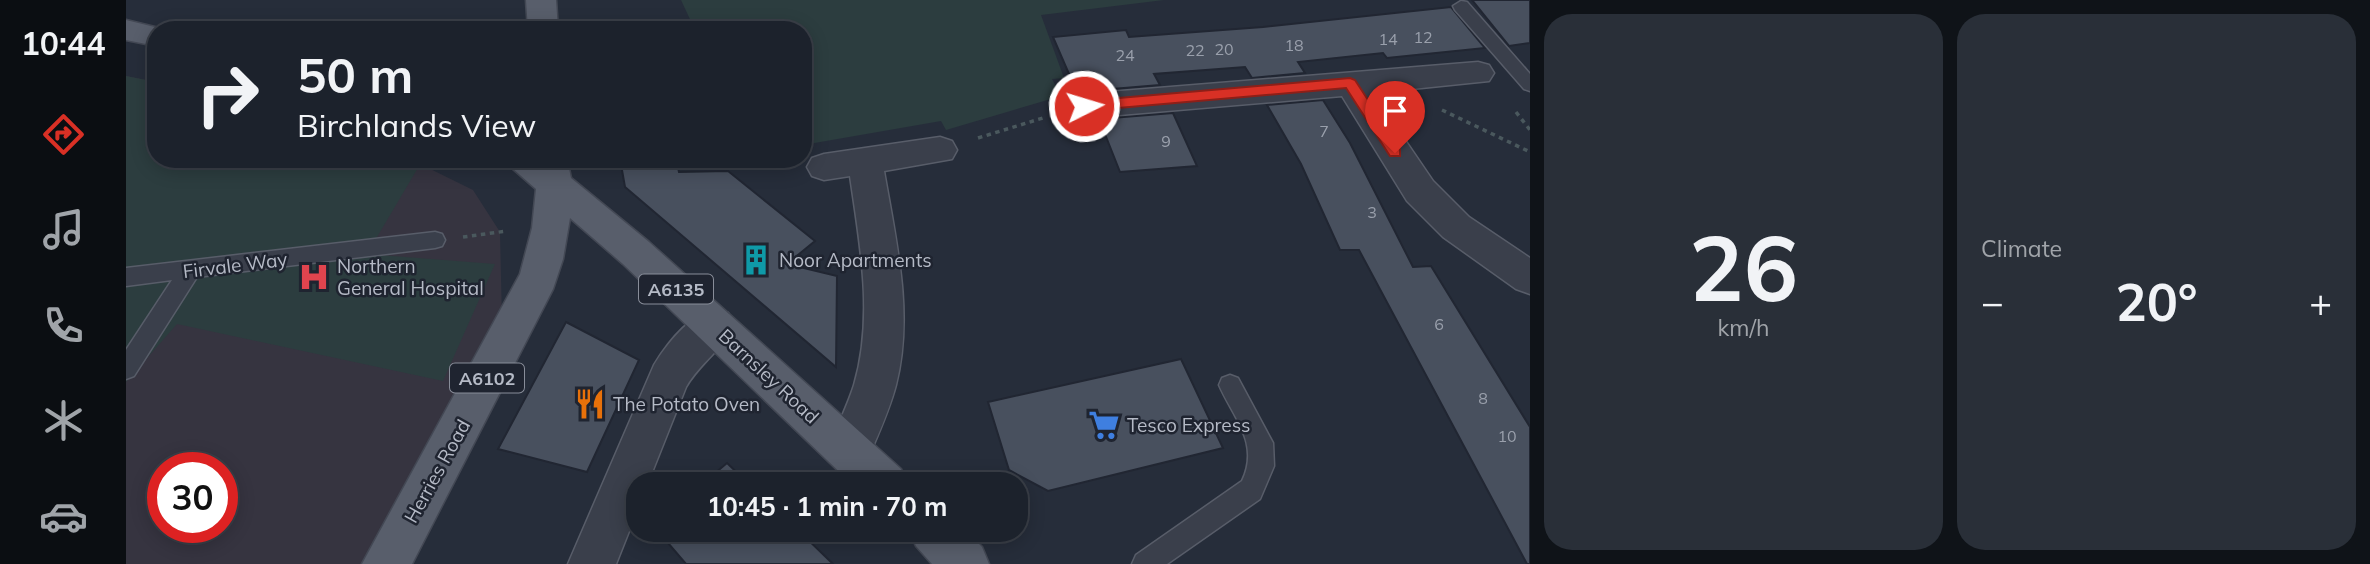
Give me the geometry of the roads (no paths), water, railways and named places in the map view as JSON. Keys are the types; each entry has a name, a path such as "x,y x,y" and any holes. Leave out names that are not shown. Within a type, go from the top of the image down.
{"main road":[{"path":"126,30 147,34"},
{"name":"Herries Road","path":"386,564 522,315 546,255 552,226 543,168"},
{"name":"Barnsley Road","path":"544,168 872,472"},
{"path":"944,542 965,564"}],"street":[{"path":"1084,106 1478,73"},
{"path":"1365,82 1420,191 1456,227 1530,278"},
{"path":"824,167 940,150"},
{"path":"849,450 875,384 883,323 883,268 865,162"},
{"path":"593,564 669,378 680,361 714,325"}],"lane":[{"path":"1461,6 1530,85"},
{"path":"1478,73 1517,70"},
{"name":"Firvale Way","path":"126,277 435,240"},
{"path":"126,369 190,270"},
{"path":"1145,564 1251,489 1262,466 1261,443 1230,386"}],"place":[{"name":"Noor Apartments","path":"756,260"},
{"name":"Northern General Hospital","path":"314,277"},
{"name":"The Potato Oven","path":"590,404"},
{"name":"Tesco Express","path":"1104,425"}]}
